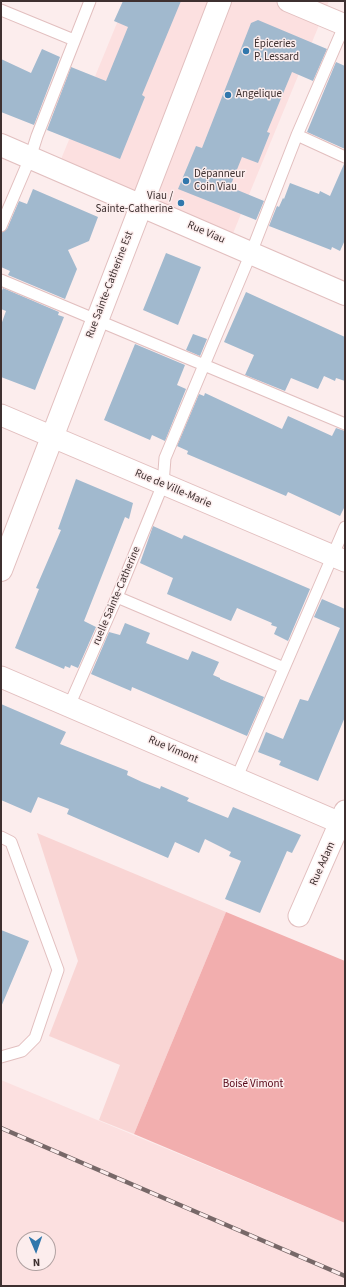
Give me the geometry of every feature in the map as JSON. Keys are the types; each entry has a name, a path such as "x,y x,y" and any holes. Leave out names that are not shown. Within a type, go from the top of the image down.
{"street":[{"name":"Rue Sainte-Catherine Est","path":"1,570 220,1"},
{"path":"288,1 345,25"},
{"name":"Rue Viau","path":"1,145 345,294"},
{"name":"Rue de Ville-Marie","path":"1,415 339,559"},
{"name":"Rue Vimont","path":"1,677 237,777 344,820"},
{"name":"Rue Adam","path":"299,916 344,820"}],"lane":[{"path":"1,226 30,158 90,1"},
{"path":"1,10 74,40"},
{"name":"ruelle Sainte-Catherine","path":"69,706 117,597 163,484 165,458 205,366 297,135 345,25"},
{"path":"297,135 345,156"},
{"path":"1,280 345,424"},
{"path":"237,777 284,668 339,559 345,527"},
{"path":"117,597 284,668"},
{"path":"1,837 11,842 58,970 35,1038 22,1051 1,1056"}],"shaded area":[{"path":"126,1 329,1 229,243 57,169"},
{"path":"37,833 226,912 134,1134 99,1120 120,1065 49,1036 78,961"},
{"path":"1,1080 345,1223 345,1286 1,1286"}],"green space":[{"name":"Boisé Vimont","path":"226,912 345,961 345,1223 134,1134"}],"building":[{"path":"123,1 181,1 142,95 145,97 120,159 47,130 71,67 106,81 128,27 114,21"},
{"path":"258,20 327,49 313,81 292,72 267,132 270,133 258,163 242,157 230,187 264,201 256,220 178,189 196,146 202,148 251,23"},
{"path":"42,49 60,57 34,125 1,112 1,59 31,73"},
{"path":"336,62 345,66 345,149 307,132"},
{"path":"344,164 345,240 340,251 332,247 331,250 269,226 277,206 279,207 283,198 284,199 290,183 319,194 320,191 330,196"},
{"path":"33,189 98,217 89,241 68,250 77,269 65,299 8,275 10,271 1,267 1,233 7,229 19,201 27,204"},
{"path":"166,253 201,267 178,325 143,310"},
{"path":"3,288 59,312 58,315 64,317 35,390 1,377 1,325 6,311 1,309 1,293"},
{"path":"246,292 345,337 345,381 336,378 335,381 324,376 318,389 291,378 285,391 245,375 254,355 224,342"},
{"path":"193,334 207,339 200,356 186,350"},
{"path":"135,344 185,365 177,385 186,389 165,441 152,435 150,440 104,420"},
{"path":"205,393 282,429 288,416 332,436 336,428 345,431 345,506 340,516 288,492 286,496 187,454 188,451 177,446 199,394 204,396"},
{"path":"76,479 133,503 129,519 125,517 84,621 96,627 78,668 71,665 70,668 65,666 64,669 15,648 39,589 36,588 61,530 58,529"},
{"path":"153,526 182,539 184,535 310,589 288,641 274,634 277,627 271,625 272,623 237,608 231,621 167,594 173,578 140,563"},
{"path":"322,599 345,609 345,717 318,781 279,765 281,761 258,752 266,732 283,739 300,699 308,701 340,628 314,617"},
{"path":"125,623 150,633 146,643 188,660 192,651 219,662 213,675 264,697 247,736 132,687 131,691 91,674 109,632 120,635"},
{"path":"1,704 66,732 60,744 128,771 127,775 142,782 160,789 161,786 189,798 187,801 228,818 233,807 301,835 292,853 287,851 260,913 225,899 241,861 229,856 231,852 205,839 199,853 175,842 168,858 67,814 69,809 38,797 31,813 1,800"},
{"path":"1,930 29,941 1,1007"}],"railway":[{"path":"1,1128 345,1276"}],"place":[{"name":"Épiceries P. Lessard","path":"246,51"},
{"name":"Angelique","path":"228,95"},
{"name":"Dépanneur Coin Viau","path":"186,181"},
{"name":"Viau / Sainte-Catherine","path":"181,203"}]}
